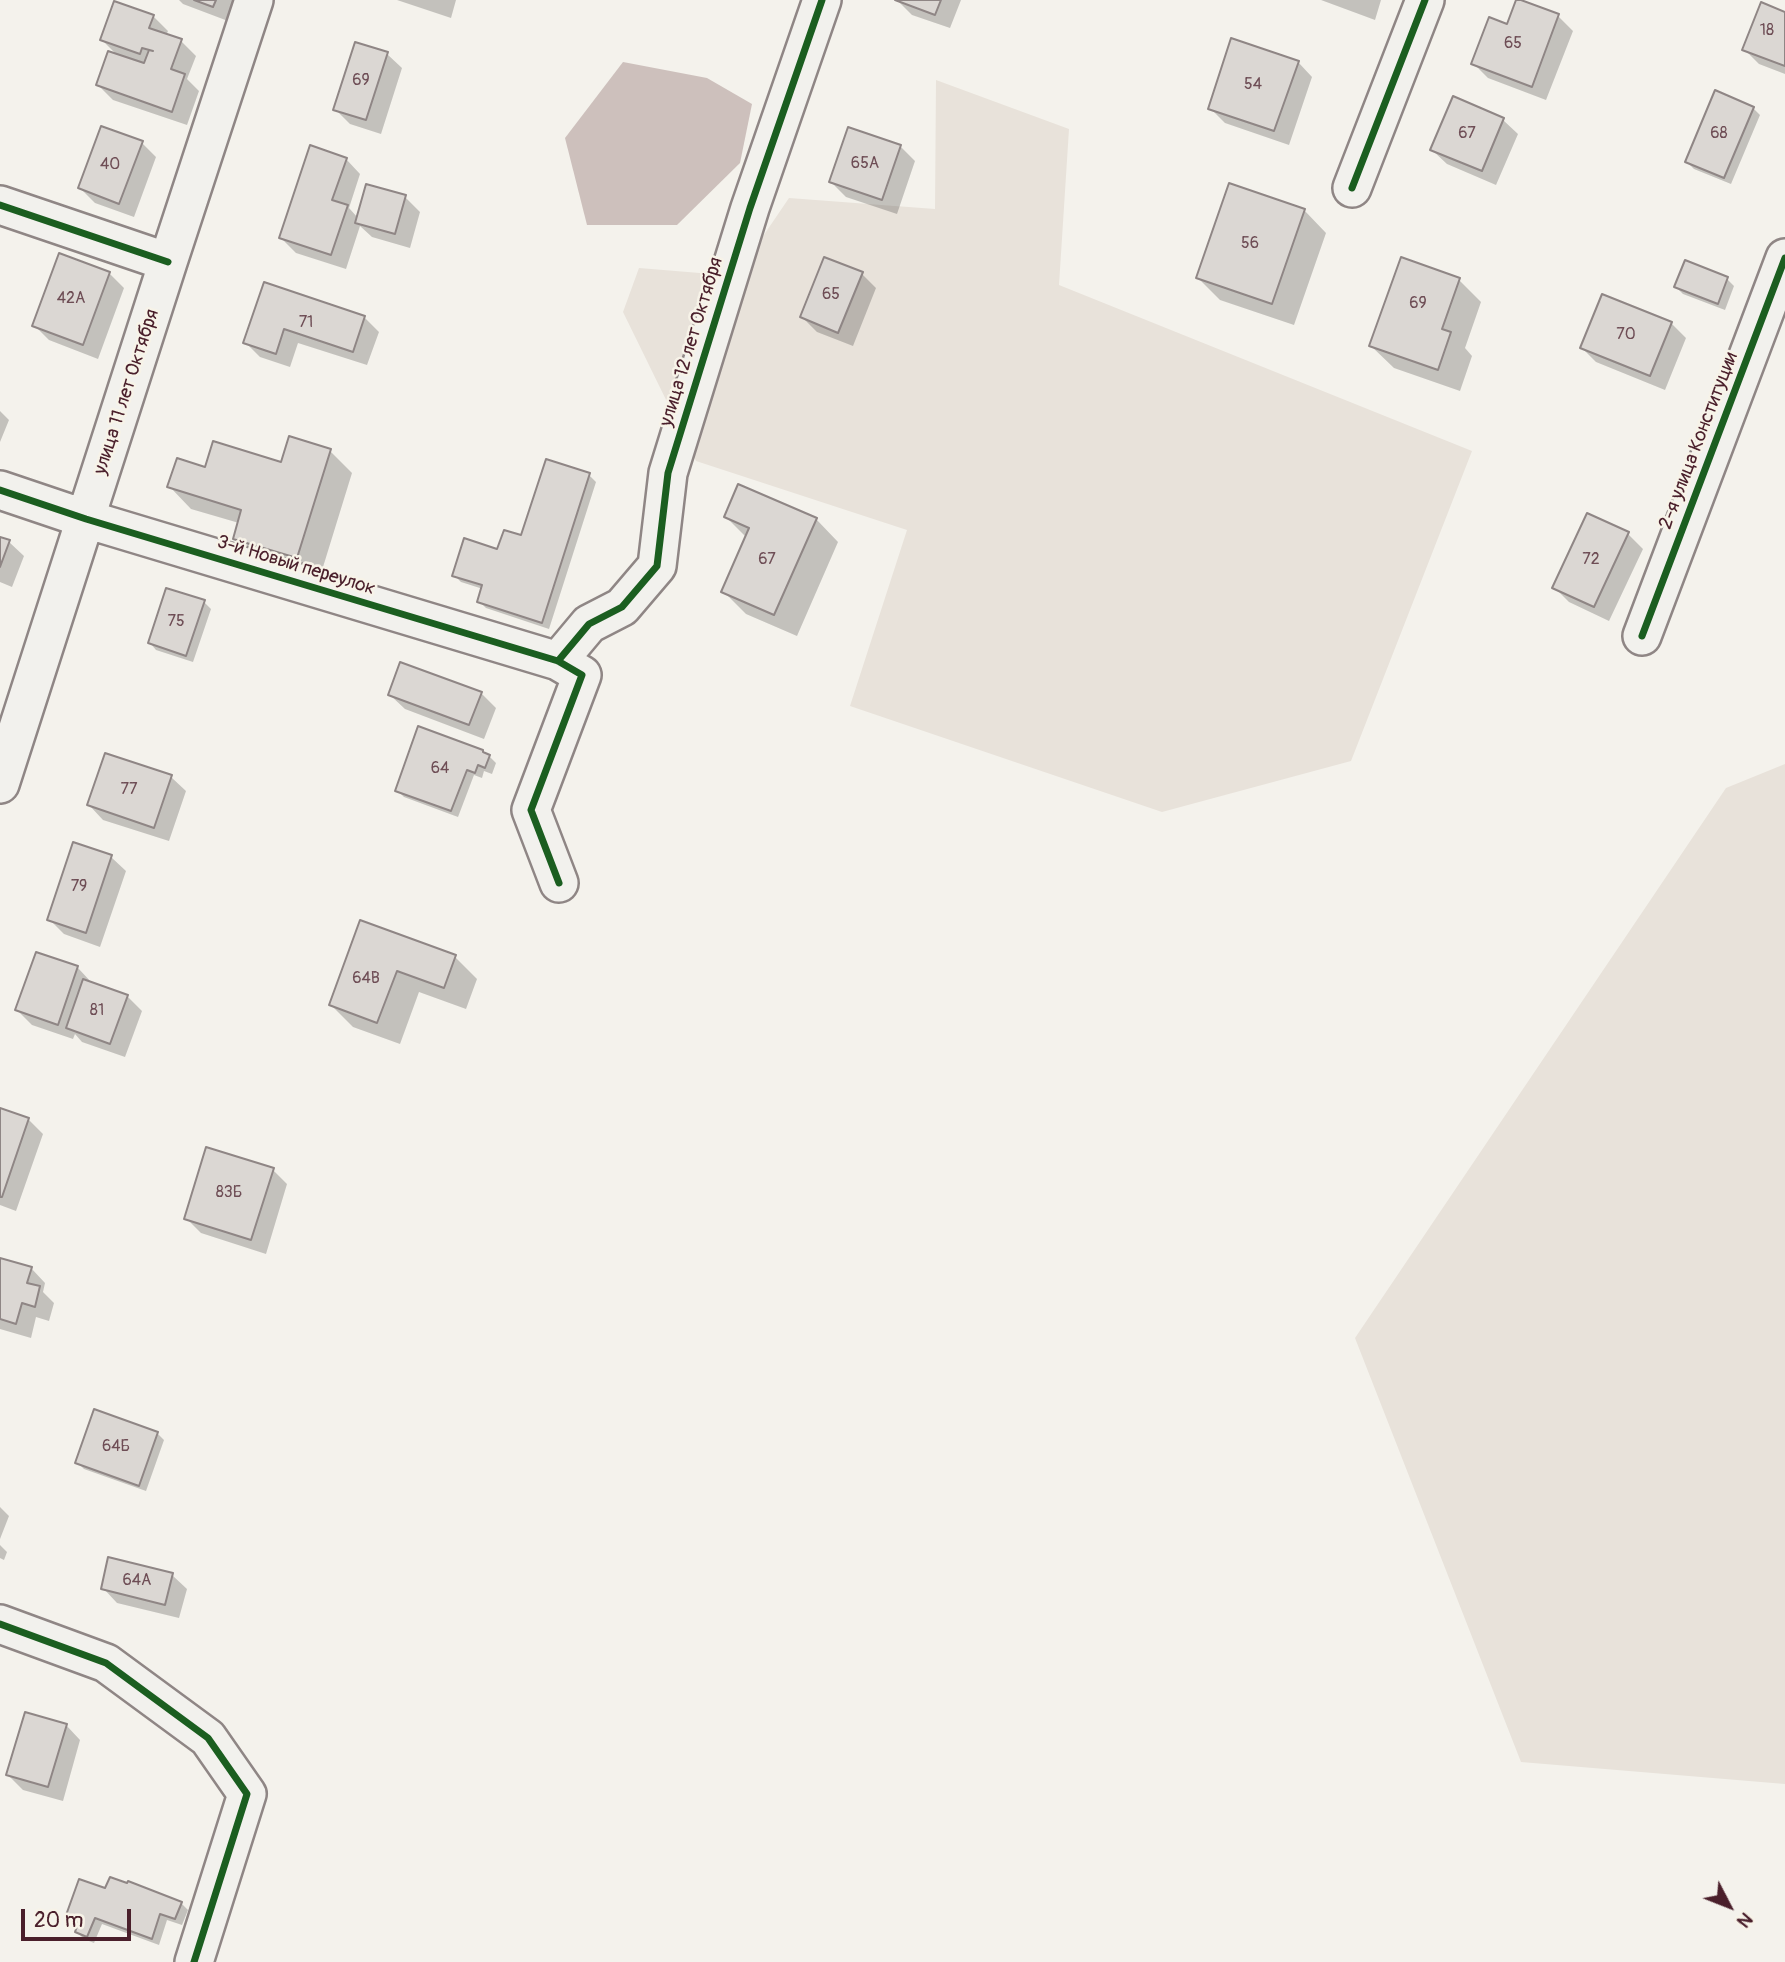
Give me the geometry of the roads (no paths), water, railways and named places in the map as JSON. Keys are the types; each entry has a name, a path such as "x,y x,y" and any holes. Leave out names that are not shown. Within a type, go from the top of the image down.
{"street":[{"name":"улица 11 лет Октября","path":"0,784 254,0"},
{"name":"улица 12 лет Октября","path":"559,883 531,810 570,668 589,624 622,607 657,566 668,473 750,208 822,0"},
{"path":"1352,188 1425,0"},
{"path":"0,205 168,262"},
{"name":"2-я улица Конституции","path":"1642,636 1785,258"},
{"name":"3-й Новый переулок","path":"0,490 570,668"},
{"path":"0,1624 106,1663 208,1738 247,1794 194,1962"}]}
